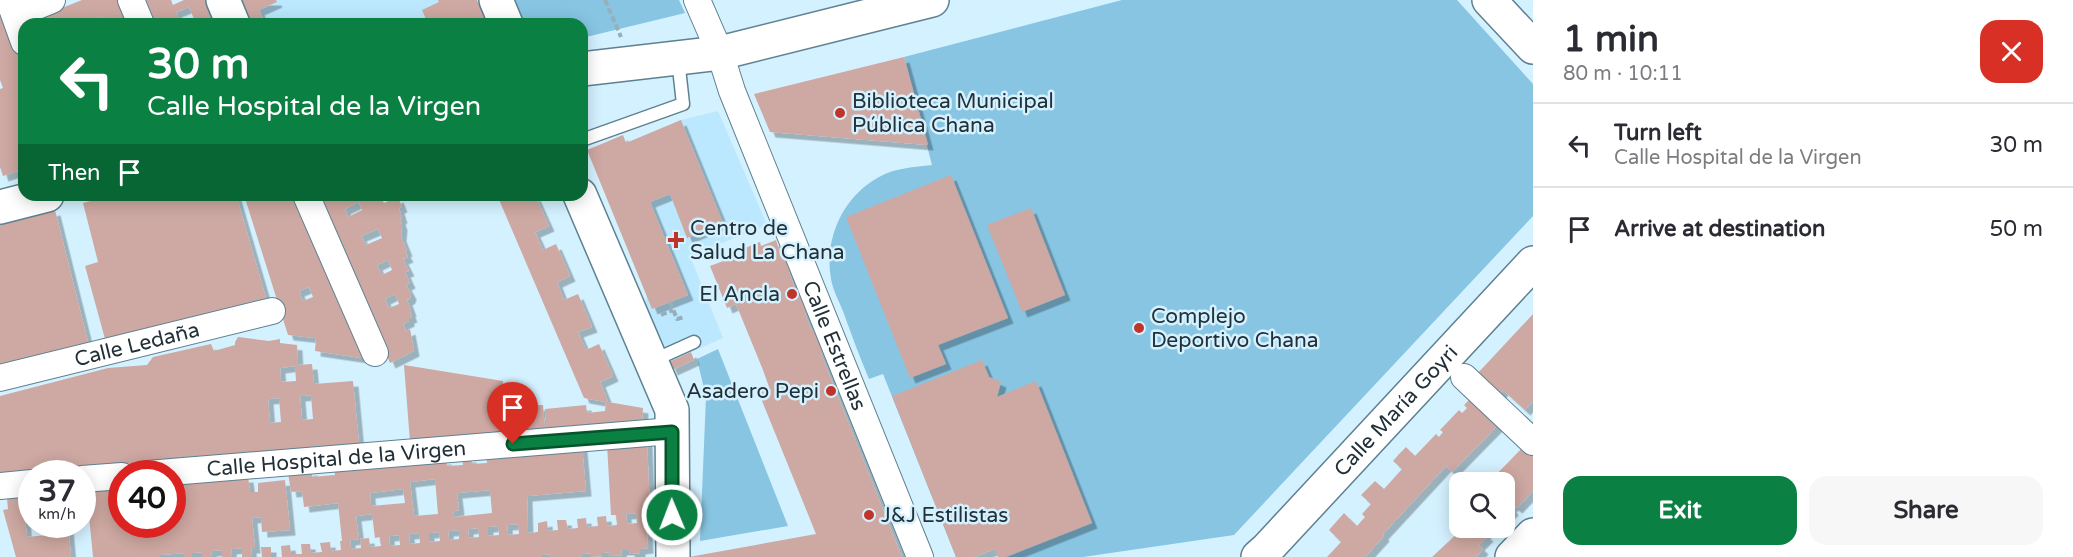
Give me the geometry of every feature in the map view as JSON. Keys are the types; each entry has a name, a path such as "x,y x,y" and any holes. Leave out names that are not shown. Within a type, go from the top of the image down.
{"main road":[{"path":"223,0 230,18"},
{"path":"496,0 504,18"},
{"path":"588,68 720,53 932,0"},
{"path":"1489,0 1533,47"},
{"path":"0,207 24,201"},
{"path":"583,201 672,410 673,557"},
{"name":"Calle María Goyri","path":"1258,557 1275,542 1533,263"},
{"path":"1512,557 1533,535"}],"street":[{"path":"18,25 12,8 52,0"},
{"path":"131,0 138,18"},
{"name":"Calle Estrellas","path":"697,0 920,557"},
{"path":"309,201 375,353"},
{"name":"Calle Ledaña","path":"0,378 272,310"},
{"path":"1464,377 1533,441"},
{"name":"Calle Hospital de la Virgen","path":"186,471 672,432"},
{"path":"0,486 18,484"}],"lane":[{"path":"588,138 683,104 678,58"},
{"path":"651,361 694,342"}],"path":[{"path":"605,0 621,37"},
{"path":"670,302 677,320 684,317"}],"shaded area":[{"path":"236,0 477,0 484,18 244,18"},
{"path":"509,0 679,0 685,13 588,37 588,18 516,18"},
{"name":"Complejo Deportivo Chana","path":"1122,0 1457,0 1533,84 1533,216 1234,535 1083,557 998,557 995,549 956,557 883,374 869,379 859,355 831,279 830,249 833,235 846,208 866,186 892,172 932,165 904,57"},
{"name":"Centro de Salud La Chana","path":"718,111 767,225 690,256 723,338 669,362 644,306 647,296 626,143 681,120"},
{"path":"718,349 788,526 700,541 706,397 697,359"}],"building":[{"path":"82,0 123,0 130,18 103,18 102,16 97,18 37,18"},
{"path":"146,0 171,0 173,5 184,0 210,0 218,18 194,18 189,7 176,12 178,18 154,18"},
{"path":"236,0 276,0 277,2 259,10 263,18 244,18"},
{"path":"438,0 477,0 484,18 425,18 422,10 439,2"},
{"path":"0,4 18,54 18,171 3,176 0,167 0,89 3,88 0,80"},
{"name":"Biblioteca Municipal Pública Chana","path":"904,57 928,145 770,132 754,94"},
{"path":"681,120 723,223 687,238 670,194 650,202 688,295 652,309 588,152 588,150 623,135 626,143"},
{"path":"951,175 1008,318 938,345 946,364 910,378 846,217"},
{"path":"90,201 238,201 266,298 105,339 85,266 98,262 83,203"},
{"path":"246,201 299,201 369,359 315,351 316,338 288,335","holes":["309,287 313,297 303,301 299,291"]},
{"path":"321,201 383,201 384,203 400,201 402,207 399,208 402,218 400,219 401,236 408,257 403,259 409,271 405,272 410,283 406,285 411,294 407,300 412,317 403,324 406,331 410,329 414,351 390,363","holes":["359,202 362,210 348,217 345,209","378,229 382,238 366,245 361,236","388,260 392,270 382,275 377,265","395,294 399,304 389,308 385,299"]},
{"path":"500,201 538,201 549,226 535,232 543,250 556,244 570,276 557,282 564,300 578,294 592,327 578,332 586,350 599,344 613,376 600,382 608,402 643,408 642,424 547,432 545,409 586,405 587,413 605,411 606,402 584,398"},
{"path":"1031,208 1065,295 1022,312 987,225"},
{"path":"55,210 88,342 0,364 0,224"},
{"path":"776,240 792,271 789,272 795,289 799,288 808,313 805,314 812,331 815,329 824,353 821,354 902,557 689,557 816,534 758,391 769,387 763,370 736,304 727,308 710,266 742,254 740,250 760,242 761,246"},
{"path":"1533,314 1533,401 1525,410 1503,390 1499,395 1477,374"},
{"path":"238,337 269,341 280,339 280,343 297,345 298,365 312,364 314,384 353,381 359,444 186,458 181,456 182,459 171,460 108,460 108,466 96,467 96,460 18,460 18,473 0,475 0,396 108,368 147,365 153,357 211,344 214,351 235,345","holes":["295,366 296,381 281,382 280,368","311,395 313,419 302,420 300,396","279,398 281,422 270,423 268,399"]},
{"path":"691,352 694,360 672,370 669,362"},
{"path":"982,360 989,377 1001,382 997,397 1036,381 1092,523 1006,557 998,557 995,549 974,557 956,557 892,396"},
{"path":"404,365 503,381 505,434 410,442"},
{"path":"1474,395 1501,422 1452,472 1446,466 1383,534 1384,536 1365,557 1327,557 1341,542 1329,530 1344,513 1357,526 1365,517 1362,514 1371,504 1361,495 1375,481 1384,489 1402,469 1393,461 1399,454 1406,447 1415,456 1436,434 1439,437 1443,432 1440,430 1459,410 1462,413 1467,408 1464,405"},
{"path":"507,402 516,402 517,406 543,405 545,430 509,434"},
{"path":"647,441 650,512 645,512 646,524 651,524 651,531 647,531 648,548 640,549 640,553 630,554 629,550 621,550 622,555 610,556 609,552 602,553 602,556 590,557 590,553 582,554 582,557 550,557 550,554 542,555 542,557 282,557 281,546 290,545 291,554 302,554 301,544 310,544 311,553 322,552 320,543 330,542 331,551 341,550 338,503 304,507 302,491 291,492 288,473 312,470 312,477 335,475 334,468 446,459 447,466 463,465 462,457 471,457 472,464 487,463 486,455 582,446 586,491 527,496 528,533 538,532 538,523 547,521 548,531 558,530 557,520 566,520 568,529 578,528 577,519 586,518 587,527 598,526 597,517 606,516 607,526 617,525 616,515 611,515 607,444","holes":["435,479 438,514 414,516 410,482","403,489 405,503 371,506 370,493","490,490 492,513 454,517 453,511 459,510 457,493","636,513 637,523 627,524 626,514","372,514 375,538 380,537 381,546 370,547 369,538 360,539 361,548 351,549 350,540 359,539 356,516","518,524 519,534 508,535 507,525","498,526 499,535 488,536 488,527","478,528 479,537 469,538 468,529","459,530 459,539 449,540 448,531","439,532 440,541 429,542 429,533","419,533 420,543 410,544 409,534","399,535 400,545 390,546 389,536"]},
{"path":"1525,445 1533,452 1533,491 1517,508 1515,506 1515,472 1499,472"},
{"path":"248,477 250,492 258,492 258,483 285,480 290,530 262,532 261,517 252,518 255,548 251,548 252,557 242,557 242,548 231,549 232,557 222,557 222,550 211,551 212,557 202,557 202,552 192,553 192,557 184,557 184,553 160,555 160,557 93,557 91,538 96,538 96,491 108,489 108,538 186,538 186,481"},
{"path":"18,497 18,538 69,538 71,557 16,557 3,510 8,509 7,498"},
{"path":"1452,538 1486,538 1479,545 1483,549 1476,557 1432,557"},
{"path":"261,547 271,547 271,557 262,557"}],"place":[{"name":"Biblioteca Municipal Pública Chana","path":"840,113"},
{"name":"Centro de Salud La Chana","path":"676,240"},
{"name":"El Ancla","path":"792,294"},
{"name":"Complejo Deportivo Chana","path":"1139,328"},
{"name":"Asadero Pepi","path":"831,391"},
{"name":"J&J Estilistas","path":"869,515"}],"route":[{"path":"513,444 672,432 672,515"}]}
